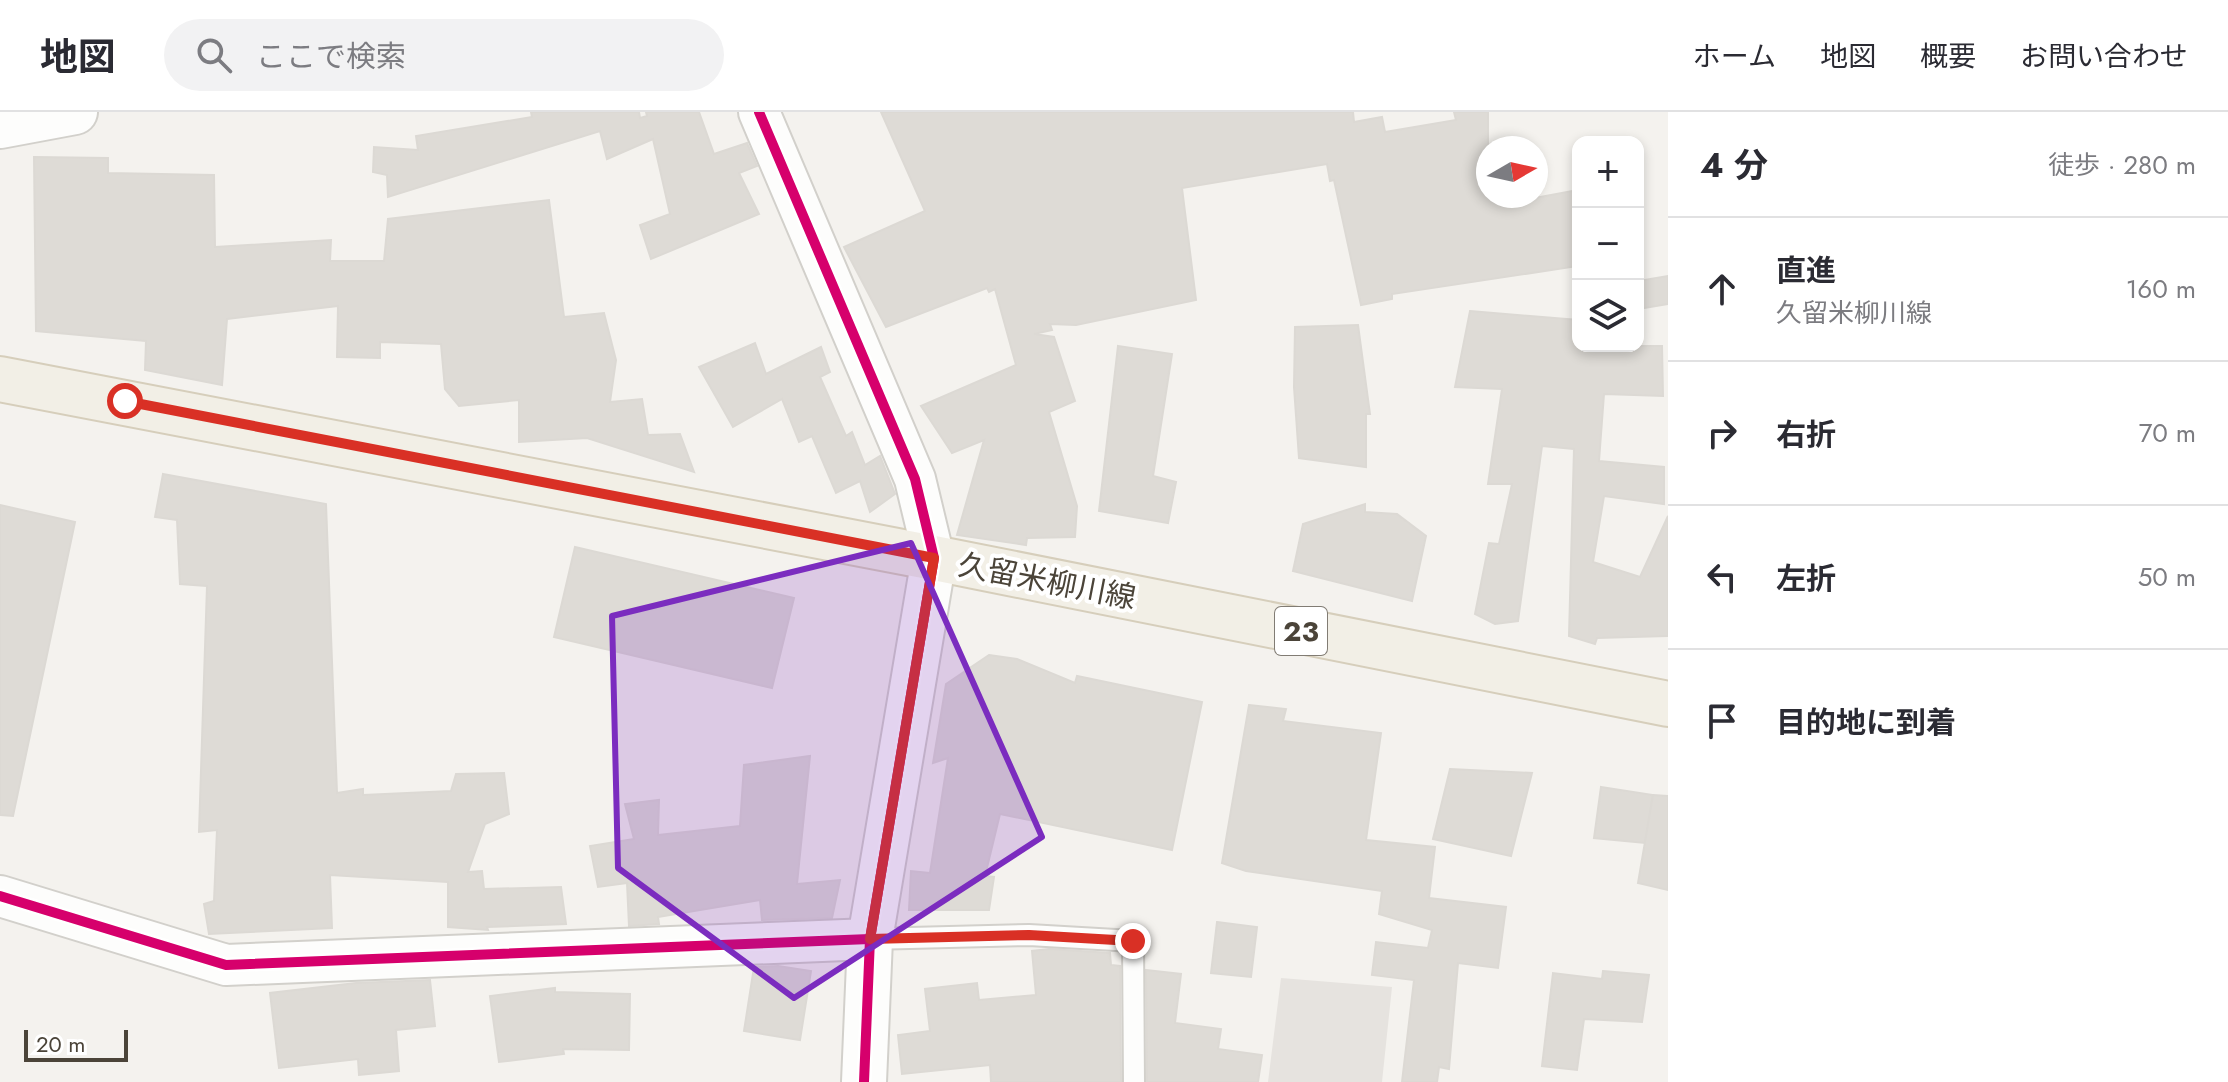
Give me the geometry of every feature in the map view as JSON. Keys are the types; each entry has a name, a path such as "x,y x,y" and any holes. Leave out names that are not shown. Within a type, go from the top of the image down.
{"main road":[{"name":"久留米柳川線","path":"0,379 934,558 1668,704"}],"street":[{"path":"14,120 75,112"},
{"path":"759,112 915,479 934,558 870,939 864,1082"},
{"path":"0,896 226,965 870,939"}],"lane":[{"path":"870,939 1029,935 1133,941 1134,1082"}],"highlighted area":[{"path":"911,543 1042,837 794,998 618,868 612,616"}],"shaded area":[{"path":"1281,978 1392,987 1382,1082 1268,1082"}],"building":[{"path":"531,112 639,112 640,118 647,116 646,112 699,112 714,154 747,143 757,166 739,173 759,214 651,259 640,225 670,214 653,139 607,159 600,131 388,197 387,175 373,172 374,147 418,150 416,136 532,117"},
{"path":"881,112 1353,112 1354,122 1382,117 1385,132 1456,120 1454,112 1488,112 1488,136 1476,136 1476,208 1548,208 1548,196 1572,191 1572,267 1392,294 1392,299 1361,305 1334,180 1330,181 1327,164 1182,188 1196,300 1076,325 1050,324 1052,330 1034,334 1054,337 1075,401 1049,412 1077,506 1075,537 1027,538 1026,545 957,535 984,440 952,453 921,406 1016,365 995,289 989,292 987,288 886,327 844,247 925,211"},
{"path":"34,157 108,158 108,173 214,175 215,247 331,240 330,261 384,261 388,219 549,200 564,317 604,313 616,360 610,402 642,399 648,435 680,434 694,472 587,438 519,442 519,400 459,406 445,389 441,344 380,342 380,358 337,357 338,306 227,319 222,385 145,370 146,341 36,331"},
{"path":"1668,276 1668,304 1644,308 1644,280"},
{"path":"1470,311 1572,320 1572,352 1644,352 1644,346 1662,346 1663,396 1604,394 1599,461 1664,467 1664,504 1604,496 1593,562 1640,577 1668,516 1668,636 1597,638 1595,644 1569,636 1574,449 1542,446 1518,621 1495,624 1475,614 1489,543 1499,544 1512,484 1488,484 1502,389 1455,387"},
{"path":"1358,325 1370,414 1366,414 1366,467 1299,458 1294,387 1295,327"},
{"path":"755,343 766,374 821,347 830,372 820,377 846,436 852,432 865,465 880,456 895,494 870,512 860,481 836,493 812,436 799,442 782,399 733,427 699,367"},
{"path":"1118,346 1172,354 1153,476 1176,482 1168,523 1099,511"},
{"path":"163,474 326,504 337,793 363,789 363,795 451,791 456,774 504,773 509,814 485,824 468,872 482,871 484,889 561,887 566,924 487,927 488,930 448,927 448,882 330,875 332,928 209,934 204,904 214,901 217,830 199,832 207,586 180,584 177,520 155,517"},
{"path":"1365,504 1365,512 1397,514 1426,536 1412,601 1293,571 1303,524"},
{"path":"0,505 75,522 13,816 0,815"},
{"path":"575,547 794,598 772,688 554,637"},
{"path":"989,655 1017,659 1075,683 1077,676 1202,702 1172,850 1000,814 985,876 994,877 989,910 909,910 911,871 930,873 948,758 933,763 946,684"},
{"path":"1249,705 1286,709 1283,721 1381,733 1366,840 1435,847 1429,898 1506,907 1498,968 1458,963 1449,1069 1439,1067 1437,1082 1402,1082 1414,980 1372,975 1376,942 1428,948 1432,930 1379,914 1382,891 1246,871 1222,863"},
{"path":"810,756 797,884 840,880 832,918 762,920 760,900 658,917 659,924 629,926 627,883 598,887 590,846 634,839 625,804 659,800 658,835 740,826 744,765"},
{"path":"1450,769 1532,773 1511,856 1433,839"},
{"path":"1601,787 1653,795 1645,843 1594,838"},
{"path":"1653,795 1668,796 1668,890 1638,883"},
{"path":"1217,922 1257,927 1251,977 1211,973"},
{"path":"1049,949 1110,953 1111,965 1120,966 1121,1082 991,1082 990,1065 902,1074 898,1035 930,1031 925,989 977,983 979,1000 1036,995 1032,951"},
{"path":"778,966 811,971 800,1040 744,1031 754,967"},
{"path":"1146,970 1181,974 1175,1023 1221,1029 1218,1049 1262,1055 1258,1082 1147,1082"},
{"path":"1603,971 1649,975 1642,1022 1584,1019 1577,1070 1542,1066 1553,973 1602,979"},
{"path":"430,980 435,1026 396,1030 399,1071 359,1075 358,1059 279,1068 270,993 356,983"},
{"path":"555,988 555,992 630,994 629,1050 563,1049 564,1054 499,1062 490,996"}],"cycle path":[{"path":"759,112 915,479 934,558 870,939 864,1082"},
{"path":"0,896 226,965 870,939"}],"route":[{"path":"125,401 934,558 870,939 1029,935 1133,941"}]}
